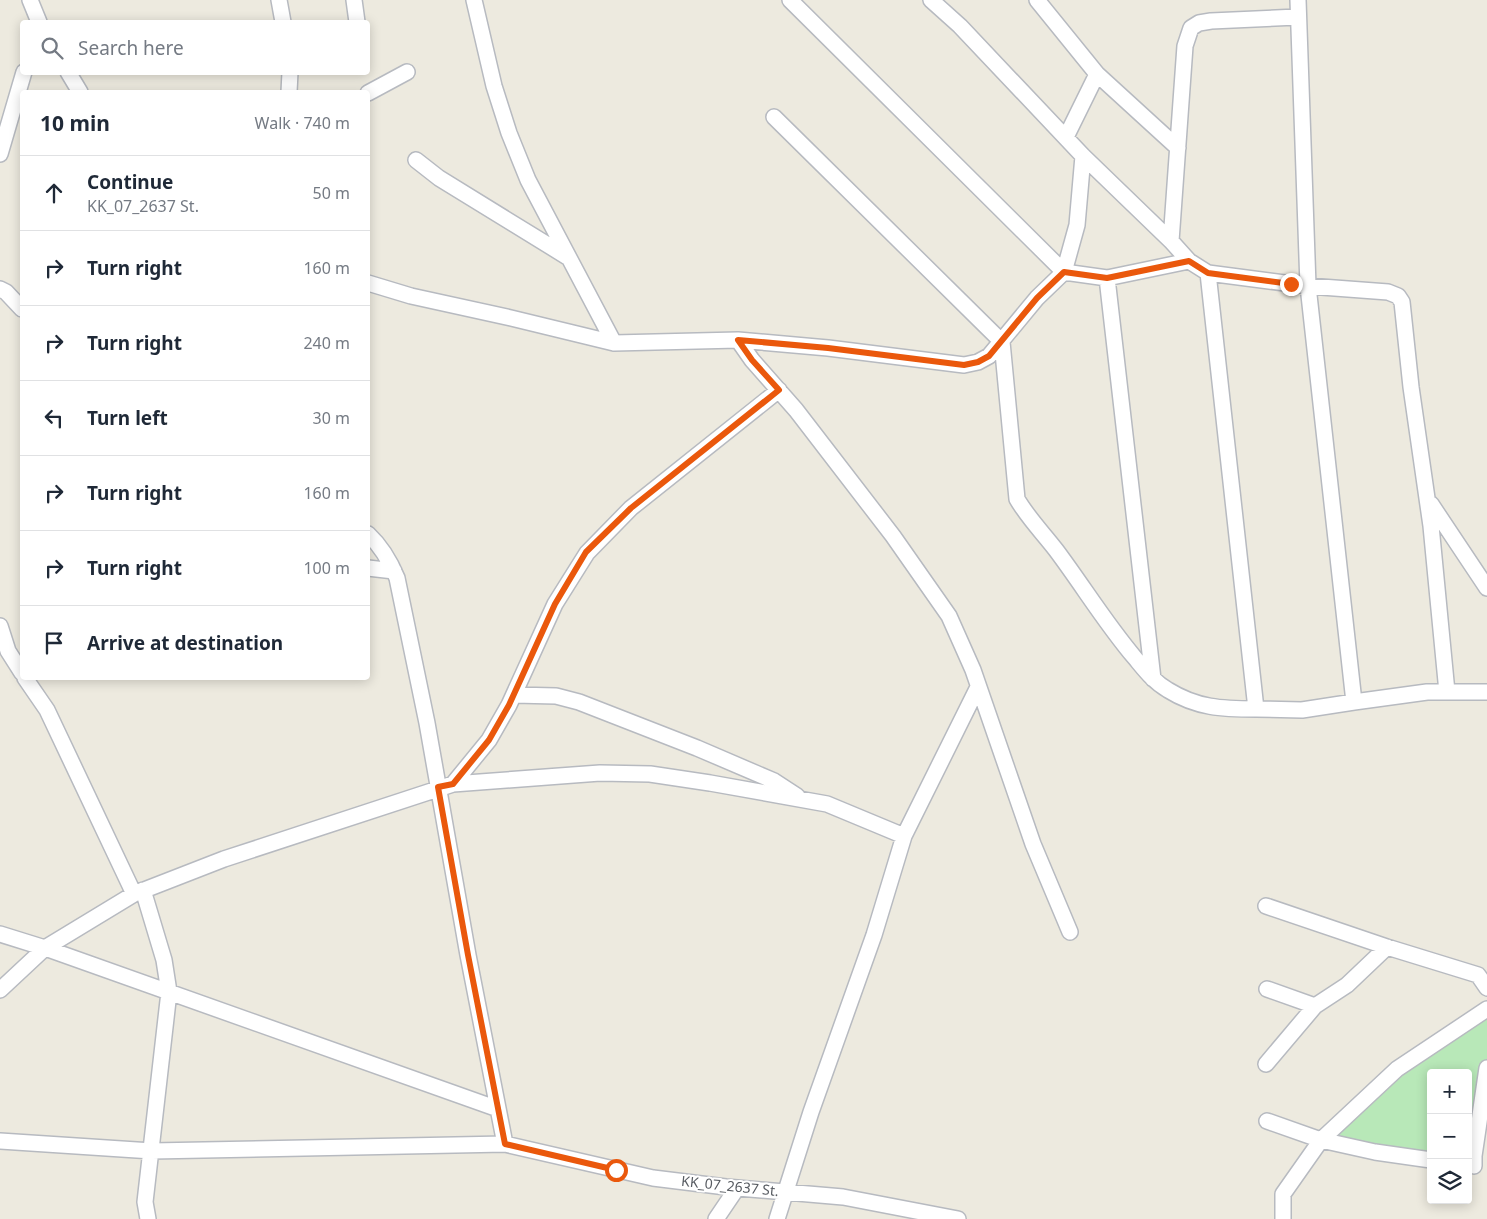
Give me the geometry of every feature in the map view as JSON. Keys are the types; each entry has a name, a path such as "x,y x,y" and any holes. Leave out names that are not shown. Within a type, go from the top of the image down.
{"street":[{"path":"30,0 38,20"},
{"path":"279,0 284,20"},
{"path":"354,0 357,20"},
{"path":"474,0 494,86 509,133 528,180 614,343"},
{"path":"790,0 1064,272 1107,278 1189,261"},
{"path":"931,0 960,26 1083,156 1172,241 1189,261 1208,273 1308,286 1388,292 1398,296 1402,302 1411,387 1428,500 1447,692"},
{"path":"1037,0 1097,74 1178,148"},
{"path":"1298,0 1297,17 1308,286 1354,702"},
{"path":"1172,241 1185,46 1191,28 1200,23 1211,21 1297,17"},
{"path":"370,92 407,72"},
{"path":"1066,137 1097,74"},
{"path":"0,154 23,75"},
{"path":"70,75 79,90"},
{"path":"289,90 292,75"},
{"path":"774,117 1002,342 1017,499 1025,513 1056,550 1113,632 1153,679 1166,690 1193,703 1222,709 1302,710 1427,692 1487,692"},
{"path":"370,284 411,296 614,343 738,340 828,348 964,365 978,362 989,356 1037,298 1064,272 1077,225 1083,156"},
{"path":"416,160 439,178 569,258"},
{"path":"1208,273 1256,709"},
{"path":"1107,278 1153,679"},
{"path":"0,289 6,292 20,306"},
{"path":"738,340 752,360 796,410 893,536 949,616 978,687 1033,844 1070,932"},
{"path":"446,785 489,740 514,694 555,604 586,552 631,508 779,390"},
{"path":"1428,500 1487,588"},
{"path":"370,536 390,560 397,578 427,723 446,785 468,955 505,1144"},
{"path":"370,568 394,571"},
{"path":"0,626 20,669"},
{"path":"26,680 47,710 138,892 164,960 169,992 145,1202 148,1219"},
{"path":"777,1219 811,1112 874,935 904,836 978,687"},
{"path":"514,694 556,696 579,702 697,748 774,781 802,800"},
{"path":"0,990 45,948 138,892 224,859 446,785 600,773 650,774 827,804 904,836"},
{"path":"1266,906 1387,947 1478,975 1487,988"},
{"path":"0,934 45,948 498,1109"},
{"path":"1266,1064 1315,1006 1347,985 1387,947"},
{"path":"1266,989 1315,1006"},
{"path":"1283,1219 1283,1194 1321,1140 1397,1069 1487,1009"},
{"path":"1476,1168 1474,1156 1487,1068"},
{"path":"1267,1122 1321,1140 1375,1152 1427,1159"},
{"name":"KK_07_2637 St.","path":"0,1141 152,1151 505,1144 653,1178 843,1197 958,1219"},
{"path":"716,1219 738,1188"}],"green space":[{"path":"1487,1009 1487,1074 1472,1146 1472,1069 1427,1069 1427,1159 1321,1140 1397,1069"}],"route":[{"path":"616,1170 505,1144 468,955 438,787 453,784 489,740 509,705 555,604 586,552 631,508 779,390 752,360 738,340 828,348 964,365 978,362 989,356 1037,298 1064,272 1107,278 1189,261 1208,273 1291,284"}]}
